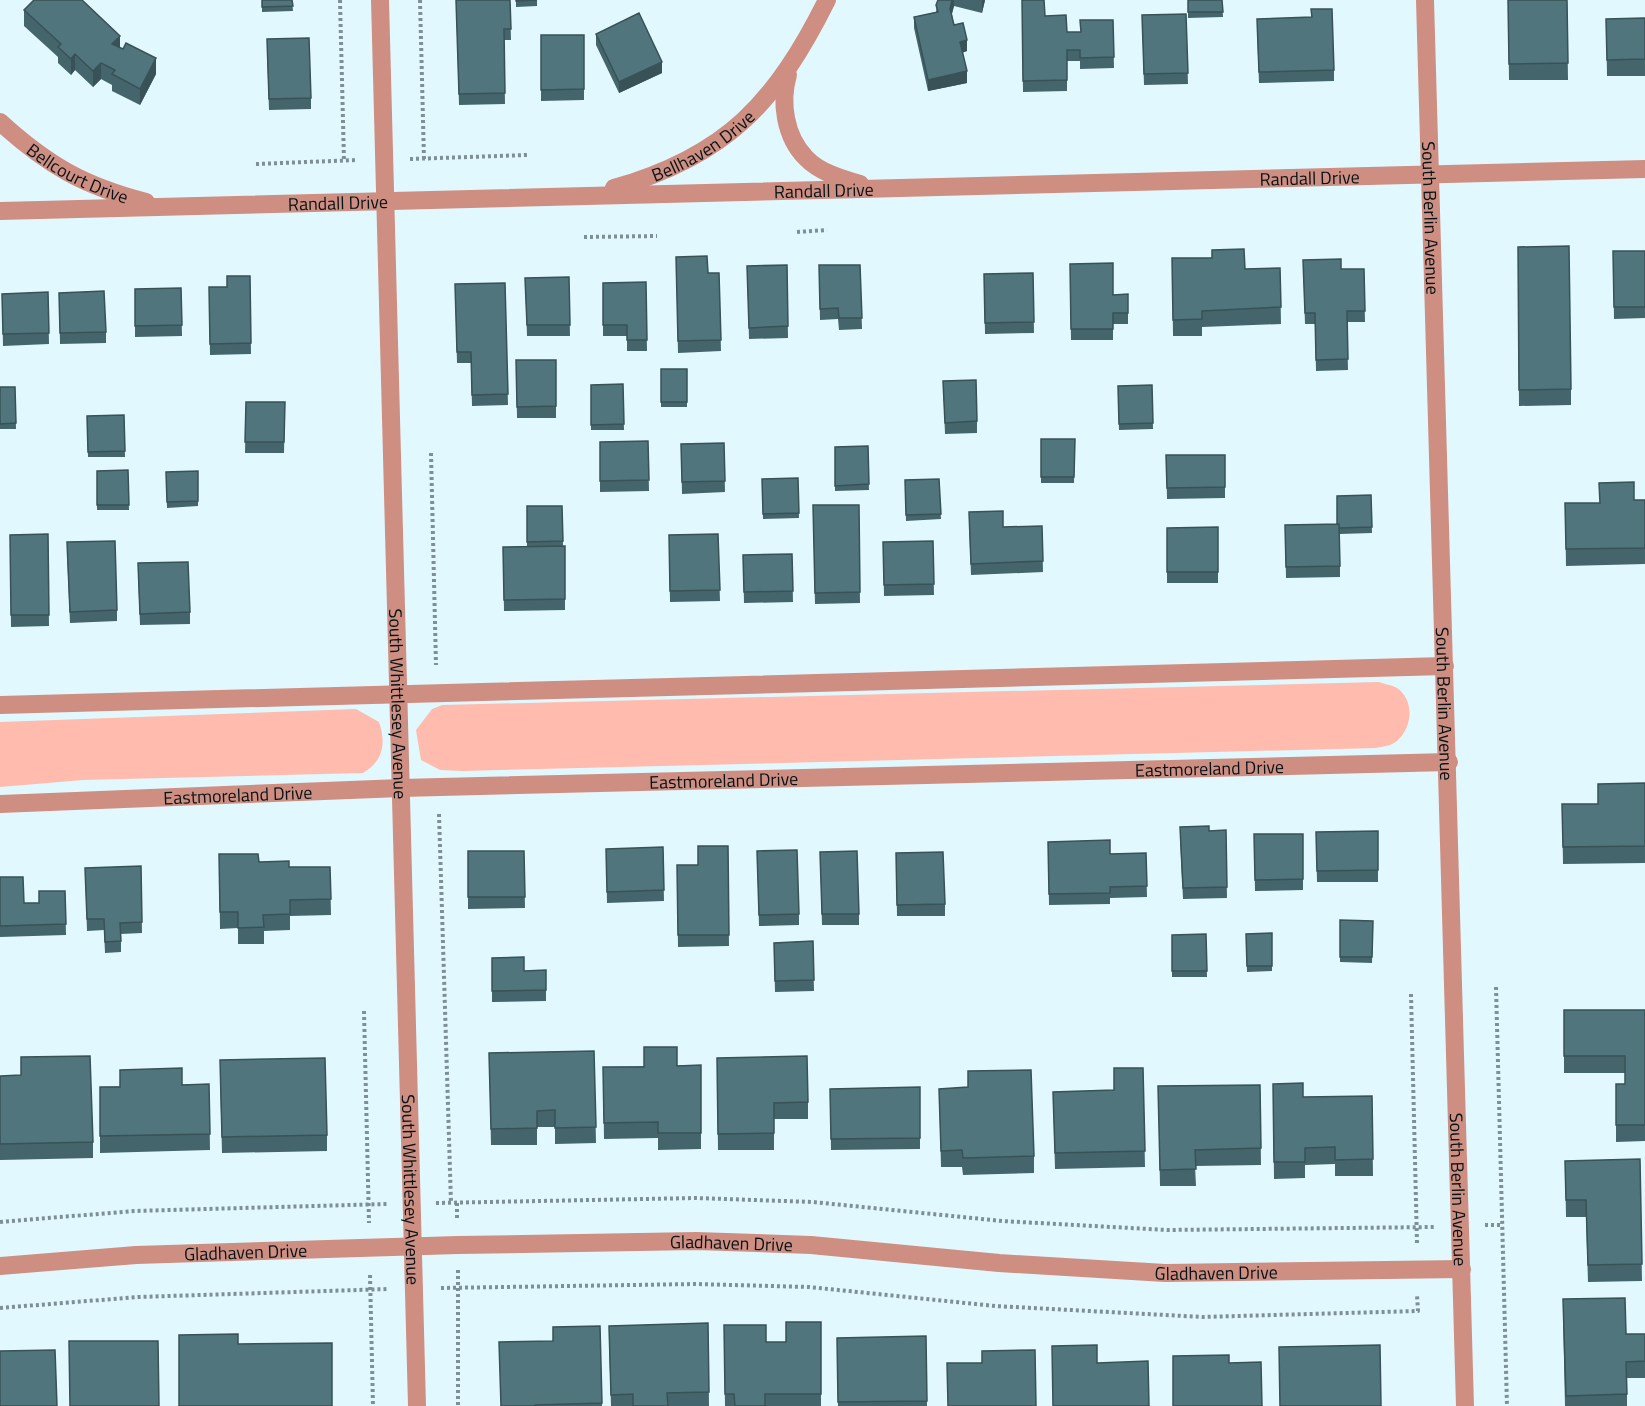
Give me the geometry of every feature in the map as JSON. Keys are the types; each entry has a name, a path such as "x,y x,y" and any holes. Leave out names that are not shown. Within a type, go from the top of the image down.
{"street":[{"name":"South Whittlesey Avenue","path":"380,0 417,1406"},
{"name":"Bellhaven Drive","path":"827,0 796,57 788,77 784,106 791,134 806,159 837,176 875,188"},
{"name":"South Berlin Avenue","path":"1425,0 1466,1406"},
{"name":"Bellhaven Drive","path":"583,196 665,171 705,149 746,120 763,103 796,57"},
{"name":"Bellcourt Drive","path":"0,122 48,163 73,176 101,189 167,207"},
{"name":"Randall Drive","path":"0,211 1645,169"},
{"path":"0,705 1445,666"},
{"name":"Eastmoreland Drive","path":"0,804 400,788 1449,762"},
{"name":"Gladhaven Drive","path":"0,1266 136,1255 414,1246 696,1241 811,1245 999,1263 1193,1274 1461,1269"}],"path":[{"path":"340,0 344,161"},
{"path":"420,0 424,159"},
{"path":"796,232 827,231"},
{"path":"584,237 657,236"},
{"path":"431,453 436,665"},
{"path":"450,814 439,814 451,1203"},
{"path":"1497,987 1507,1406"},
{"path":"1411,994 1418,1244"},
{"path":"364,1011 374,1406"},
{"path":"457,1203 458,1406"},
{"path":"0,1308 138,1297 371,1289 695,1284 809,1287 995,1306 1203,1317 1418,1311 1418,1294"}],"shaded area":[{"path":"1379,682 1397,688 1403,694 1407,700 1409,716 1408,724 1400,738 1392,744 1376,748 463,771 440,770 421,760 416,730 432,709 442,705"},
{"path":"356,709 379,722 383,744 379,757 363,773 83,780 0,787 0,722"}],"building":[{"path":"34,0 82,0 120,36 112,44 123,49 126,43 156,58 140,89 112,74 115,70 101,63 93,71 75,54 71,59 58,47 61,44 24,10"},
{"path":"262,0 292,0 293,6 262,7"},
{"path":"456,0 510,0 511,29 504,29 505,93 459,94"},
{"path":"938,0 952,0 950,9 954,25 963,23 967,40 960,42 967,71 928,80 914,17 938,12 936,5"},
{"path":"1022,0 1044,0 1045,16 1066,15 1067,32 1081,32 1080,20 1113,20 1114,57 1080,58 1080,50 1067,50 1067,80 1023,81"},
{"path":"1188,0 1222,0 1223,12 1188,12"},
{"path":"1508,0 1567,0 1568,63 1509,64"},
{"path":"1311,9 1332,9 1334,70 1259,72 1257,19 1312,17"},
{"path":"639,13 662,62 619,82 596,34"},
{"path":"1186,14 1188,73 1144,74 1142,15"},
{"path":"1645,18 1645,59 1607,60 1606,19"},
{"path":"541,35 584,35 584,89 541,90"},
{"path":"309,38 311,98 269,99 267,39"},
{"path":"1569,246 1571,389 1519,390 1518,247"},
{"path":"1244,249 1245,269 1280,268 1281,307 1202,311 1202,319 1173,320 1172,258 1212,258 1212,250"},
{"path":"1613,251 1645,251 1645,307 1614,307"},
{"path":"707,256 708,273 719,273 721,340 678,341 676,257"},
{"path":"1341,259 1341,269 1364,269 1365,311 1347,311 1348,359 1316,360 1315,313 1305,313 1303,260"},
{"path":"1113,263 1113,295 1128,294 1128,313 1113,313 1113,329 1071,329 1070,264"},
{"path":"787,265 788,326 749,328 747,266"},
{"path":"819,265 860,265 862,318 839,318 838,308 820,309"},
{"path":"1033,273 1034,322 985,323 984,274"},
{"path":"227,276 250,276 251,343 210,344 209,287 227,287"},
{"path":"569,277 570,325 527,325 525,278"},
{"path":"646,282 647,340 627,340 627,325 603,325 603,283"},
{"path":"505,283 508,394 472,395 471,352 457,352 455,284"},
{"path":"181,288 182,325 135,326 135,289"},
{"path":"104,291 106,332 60,333 59,293"},
{"path":"48,292 49,333 3,334 2,294"},
{"path":"516,360 556,360 556,406 517,407"},
{"path":"661,369 687,369 687,402 661,402"},
{"path":"976,380 977,421 945,423 943,381"},
{"path":"623,384 624,424 591,425 591,385"},
{"path":"1152,385 1153,423 1119,424 1118,386"},
{"path":"0,387 15,387 16,423 0,424"},
{"path":"246,402 285,402 284,442 245,442"},
{"path":"124,415 125,451 88,452 87,416"},
{"path":"1041,439 1075,439 1074,477 1041,477"},
{"path":"648,441 649,480 600,481 600,442"},
{"path":"724,443 725,481 682,482 681,444"},
{"path":"868,446 869,484 835,486 835,447"},
{"path":"1166,455 1225,455 1225,487 1167,488"},
{"path":"128,470 129,505 97,505 97,471"},
{"path":"198,471 198,501 167,502 166,472"},
{"path":"798,478 799,513 763,514 762,479"},
{"path":"939,479 941,514 906,515 905,480"},
{"path":"1634,482 1634,500 1645,500 1645,548 1566,549 1565,503 1600,503 1599,483"},
{"path":"1371,495 1372,527 1339,528 1337,496"},
{"path":"813,505 859,505 860,592 815,593"},
{"path":"527,506 562,506 563,541 527,542"},
{"path":"1003,511 1003,527 1042,526 1043,561 971,564 969,512"},
{"path":"1339,524 1340,566 1286,567 1285,525"},
{"path":"1218,527 1218,572 1167,572 1167,528"},
{"path":"48,534 49,615 11,615 10,535"},
{"path":"718,534 720,590 670,591 669,535"},
{"path":"115,541 117,610 70,612 67,542"},
{"path":"933,541 934,584 884,585 883,542"},
{"path":"565,546 565,599 504,600 503,547"},
{"path":"792,554 793,591 744,592 743,555"},
{"path":"188,562 190,612 140,614 138,563"},
{"path":"1645,783 1645,846 1563,847 1562,804 1598,804 1598,784"},
{"path":"1209,826 1209,831 1226,830 1227,887 1183,888 1180,827"},
{"path":"1378,831 1378,870 1317,871 1316,832"},
{"path":"1254,834 1303,834 1303,879 1255,880"},
{"path":"1110,840 1110,854 1146,853 1147,886 1110,887 1110,893 1049,894 1048,842"},
{"path":"698,846 728,846 729,935 678,935 677,865 698,865"},
{"path":"663,847 664,890 607,892 606,849"},
{"path":"797,850 799,914 759,915 757,851"},
{"path":"468,851 524,851 525,897 468,897"},
{"path":"857,851 859,914 822,914 820,852"},
{"path":"943,852 945,904 897,905 896,853"},
{"path":"219,854 258,854 259,862 289,861 289,867 330,867 331,899 290,900 290,914 263,915 264,927 238,928 238,912 220,912"},
{"path":"141,866 142,922 120,923 121,941 105,942 104,919 87,919 85,868"},
{"path":"0,877 23,877 24,903 39,903 39,891 65,891 66,924 0,926"},
{"path":"1340,920 1373,921 1372,957 1340,957"},
{"path":"1272,933 1272,966 1247,966 1246,934"},
{"path":"1206,934 1207,971 1172,971 1172,935"},
{"path":"813,941 814,980 775,981 774,943"},
{"path":"524,957 524,971 546,970 546,990 492,991 492,958"},
{"path":"1564,1010 1645,1010 1645,1125 1616,1125 1616,1084 1625,1084 1625,1056 1564,1056"},
{"path":"644,1047 677,1047 677,1066 701,1065 701,1133 658,1133 658,1122 604,1123 603,1067 644,1067"},
{"path":"594,1051 596,1127 555,1128 555,1110 537,1111 537,1128 491,1129 489,1053"},
{"path":"90,1056 93,1142 0,1144 0,1076 21,1075 21,1057"},
{"path":"807,1056 808,1102 774,1103 774,1133 718,1134 717,1058"},
{"path":"325,1058 327,1135 222,1137 220,1060"},
{"path":"182,1068 182,1085 209,1084 210,1134 100,1136 100,1087 120,1087 120,1070"},
{"path":"1114,1068 1143,1068 1145,1151 1055,1153 1053,1092 1114,1090"},
{"path":"1031,1070 1034,1156 963,1158 962,1150 941,1151 939,1089 968,1087 968,1071"},
{"path":"1303,1083 1303,1097 1372,1096 1373,1159 1335,1160 1335,1147 1305,1148 1305,1162 1274,1162 1273,1084"},
{"path":"1260,1085 1261,1148 1195,1150 1196,1169 1160,1170 1158,1086"},
{"path":"920,1087 920,1138 831,1139 830,1089"},
{"path":"1640,1159 1642,1264 1588,1265 1586,1200 1566,1200 1565,1161"},
{"path":"1625,1298 1626,1334 1645,1334 1645,1361 1626,1362 1627,1394 1566,1396 1563,1299"},
{"path":"786,1322 821,1322 821,1394 765,1394 765,1406 735,1406 734,1394 725,1394 724,1325 766,1325 766,1342 786,1342"},
{"path":"708,1323 709,1392 667,1393 668,1406 633,1406 633,1394 611,1395 609,1326"},
{"path":"600,1326 602,1403 501,1406 499,1342 553,1341 553,1327"},
{"path":"238,1334 238,1344 332,1343 332,1406 179,1406 179,1335"},
{"path":"926,1336 927,1401 838,1402 837,1338"},
{"path":"69,1341 158,1341 159,1406 70,1406"},
{"path":"1097,1345 1097,1363 1148,1361 1149,1406 1053,1406 1052,1346"},
{"path":"1380,1345 1381,1406 1280,1406 1279,1347"},
{"path":"55,1350 57,1406 0,1406 0,1351"},
{"path":"1035,1350 1036,1406 948,1406 947,1363 982,1363 982,1351"},
{"path":"1229,1355 1229,1363 1261,1362 1262,1406 1173,1406 1173,1356"}]}
